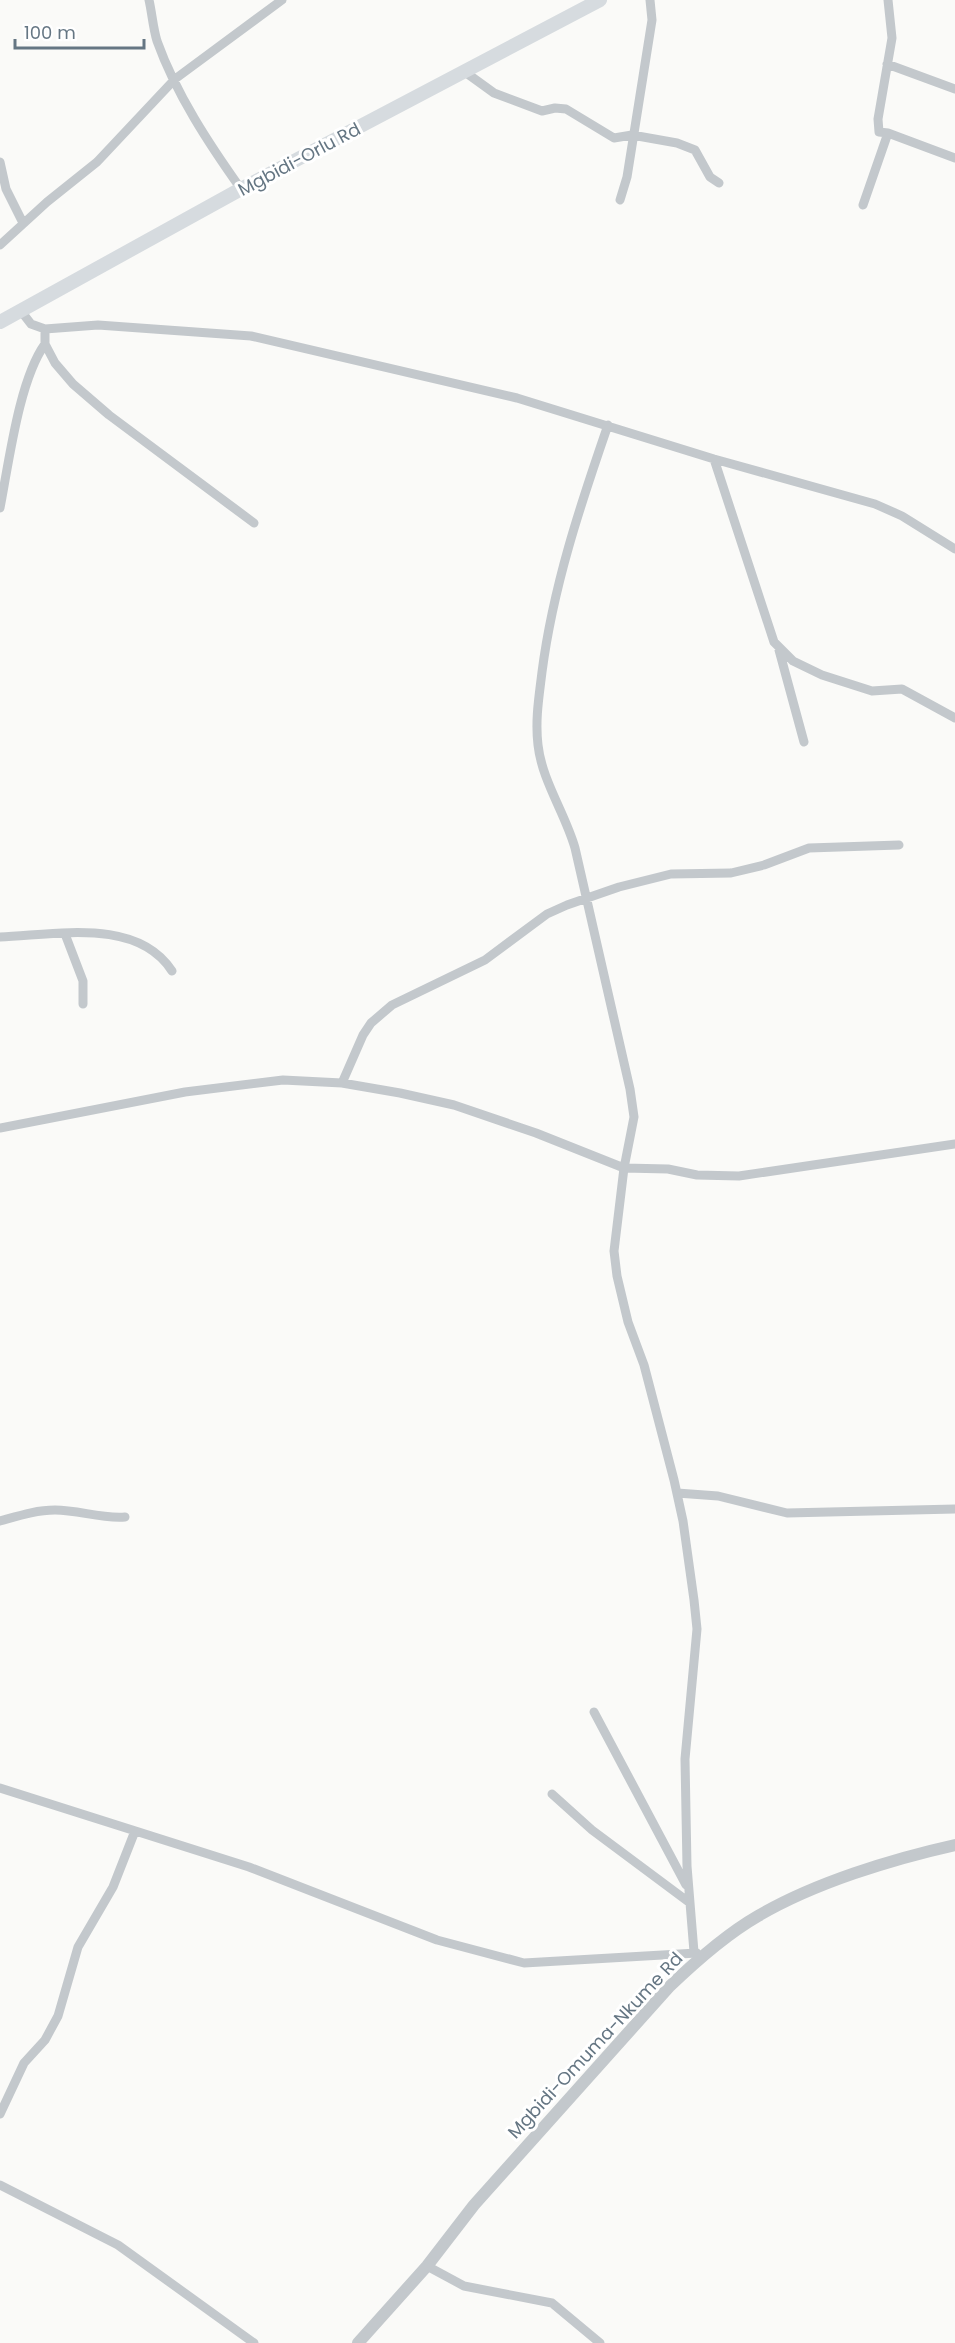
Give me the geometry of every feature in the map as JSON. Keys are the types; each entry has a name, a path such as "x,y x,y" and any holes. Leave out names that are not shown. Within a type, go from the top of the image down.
{"main road":[{"name":"Mgbidi-Orlu Rd","path":"0,322 241,189 600,0"}],"street":[{"path":"149,0 157,39 175,79 207,141 241,189"},
{"path":"0,245 97,162 175,79 282,0"},
{"path":"620,200 627,177 652,20 650,0"},
{"path":"888,0 892,38 878,119 879,132 888,133 955,158"},
{"path":"887,64 955,89"},
{"path":"465,72 494,93 542,111 555,108 566,109 614,138 632,135 677,143 694,150 710,177 719,183"},
{"path":"863,205 888,133"},
{"path":"0,162 6,189 23,223"},
{"path":"21,311 30,324 45,328 98,325 251,336 517,398 714,459 875,504 902,516 955,549"},
{"path":"45,328 45,344 55,363 73,384 119,422 254,523"},
{"path":"0,508 24,396 34,363 45,344"},
{"path":"0,1788 249,1867 437,1940 524,1963 579,1962 699,1954 690,1903 685,1760 697,1629 677,1492 644,1365 628,1322 617,1276 614,1251 624,1168 634,1117 570,828 547,780 540,757 536,720 545,649 574,524 608,425"},
{"path":"714,459 774,642 779,650 804,742"},
{"path":"779,650 822,675 872,691 902,689 955,718"},
{"path":"342,1083 363,1035 371,1023 393,1005 485,960 547,914 619,887 671,874 731,873 764,865 809,848 899,845"},
{"path":"0,937 96,933 148,946 164,958 172,971"},
{"path":"65,934 83,981 83,1004"},
{"path":"0,1128 185,1092 272,1081 342,1083 454,1106 536,1132 624,1168 739,1176 955,1144"},
{"path":"677,1492 718,1496 787,1513 955,1509"},
{"path":"0,1521 26,1513 56,1510 100,1518 126,1517"},
{"path":"594,1712 689,1889"},
{"path":"552,1794 592,1830 690,1903"},
{"path":"0,2114 24,2063 45,2040 58,2016 78,1947 113,1887 135,1831"},
{"name":"Mgbidi-Omuma-Nkume Rd","path":"358,2343 427,2266 474,2205 699,1954 758,1916 793,1899 842,1879 955,1845"},
{"path":"0,2185 118,2245 254,2343"},
{"path":"427,2266 464,2286 552,2303 600,2343"}]}
